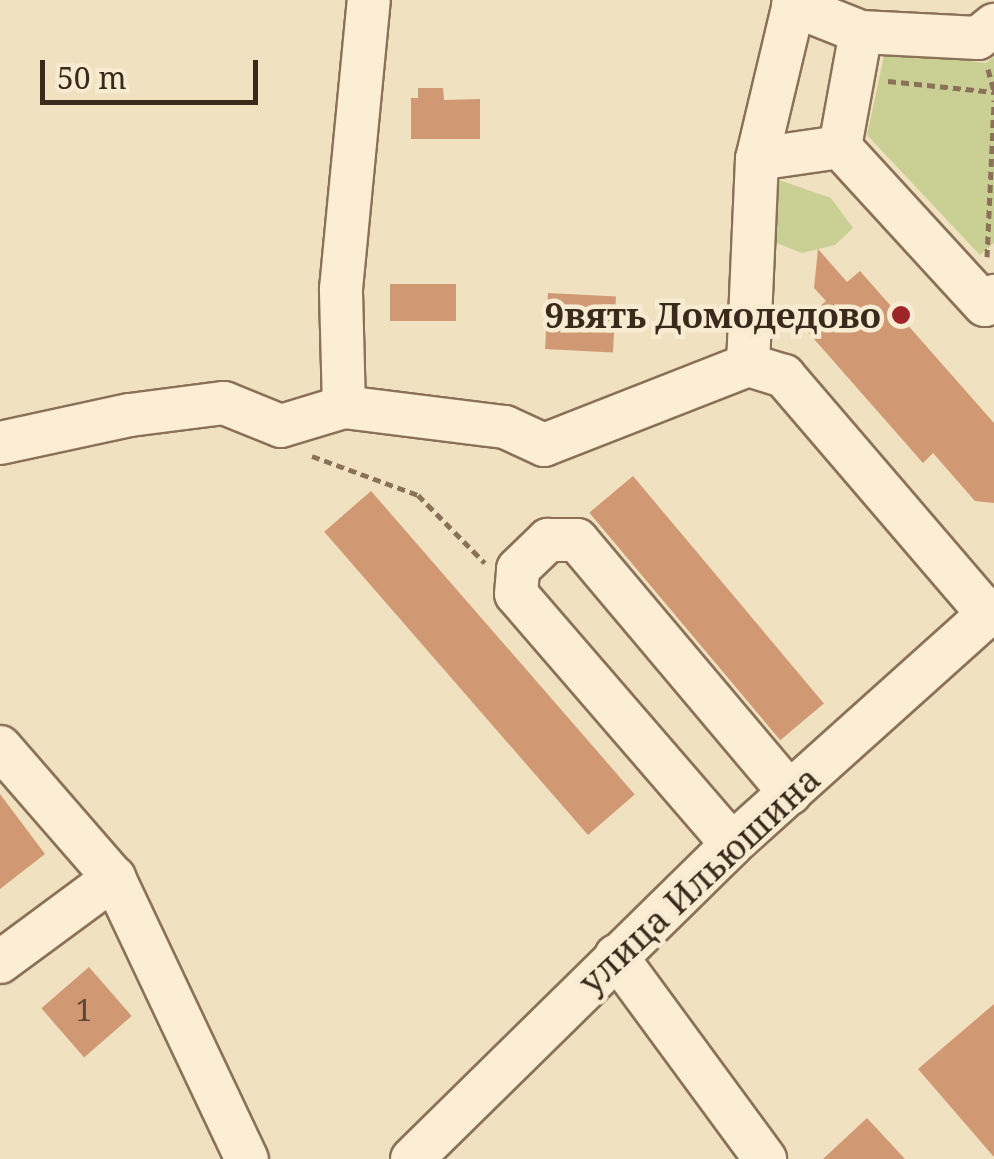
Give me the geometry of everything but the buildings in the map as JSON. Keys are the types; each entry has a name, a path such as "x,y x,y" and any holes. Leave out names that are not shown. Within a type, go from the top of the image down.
{"street":[{"path":"344,407 341,290 368,0"},
{"path":"748,364 757,159 794,2 861,32 978,38 994,26"},
{"path":"840,147 861,32"},
{"path":"757,159 840,147"},
{"path":"840,147 989,300"},
{"path":"0,443 130,415 224,403 281,426 344,407 505,426 544,445 748,364 784,376 991,612"},
{"path":"732,844 516,594 518,569 548,540 576,540 790,792"},
{"name":"улица Ильюшина","path":"430,1153 616,956 732,844 991,612"},
{"path":"0,747 114,878 247,1159"},
{"path":"0,962 114,878"},
{"path":"616,956 764,1159"}],"path":[{"path":"853,78 994,92"},
{"path":"989,300 994,100"},
{"path":"281,426 304,453 418,495 516,594"}],"green space":[{"path":"885,51 986,63 994,57 994,243 980,255 867,135"},
{"path":"776,179 831,198 853,228 835,245 802,253 764,238"}],"place":[{"name":"9вять Домодедово","path":"901,315"}]}
